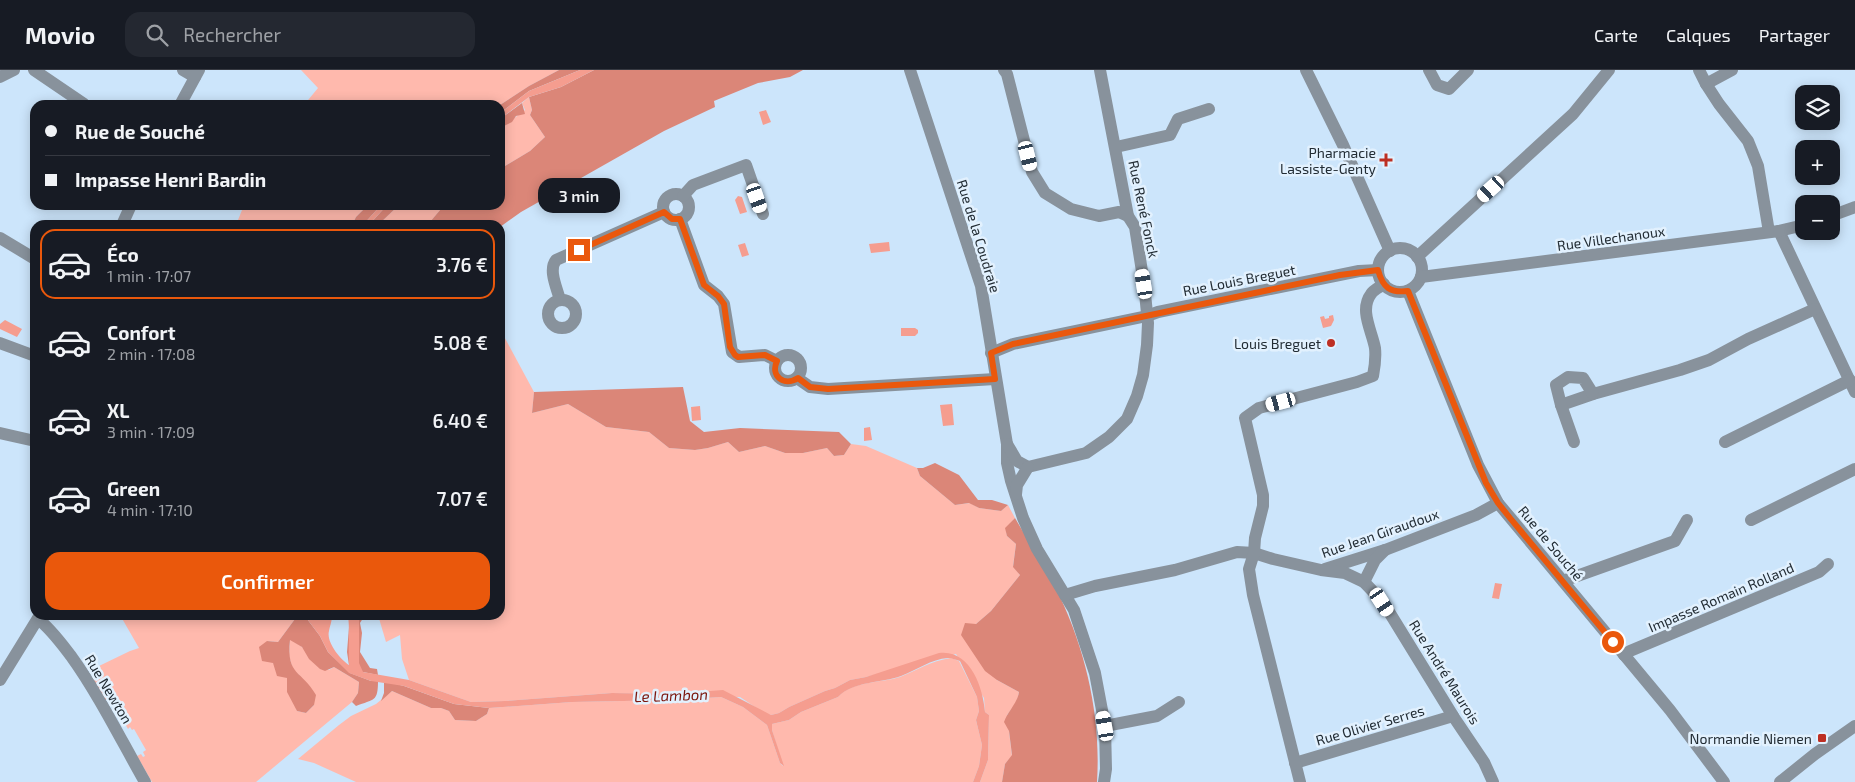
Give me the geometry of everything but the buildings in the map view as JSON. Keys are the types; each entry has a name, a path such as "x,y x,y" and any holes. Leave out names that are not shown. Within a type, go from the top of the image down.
{"street":[{"path":"0,77 14,70"},
{"path":"34,70 78,100"},
{"path":"183,100 197,74 184,70"},
{"name":"Rue de la Coudraie","path":"910,70 981,286 1007,444 1007,463 1023,518 1037,549 1074,610 1095,673 1105,726 1106,769 1104,782"},
{"path":"1004,70 1007,74 1032,172 1045,194 1071,208 1099,216 1119,212 1128,216"},
{"name":"Rue René Fonck","path":"1028,467 1086,453 1110,437 1127,419 1143,375 1147,345 1144,284 1134,228 1128,216 1100,70"},
{"path":"1306,70 1343,145 1390,251"},
{"path":"1429,70 1437,84 1449,90 1468,70"},
{"path":"1417,257 1572,114 1609,70"},
{"path":"1699,70 1719,104 1748,141 1758,166 1774,232 1815,309 1852,386 1725,442"},
{"path":"1706,84 1732,70"},
{"path":"1116,148 1170,135 1178,119 1209,109"},
{"path":"683,196 693,185 746,165 763,214"},
{"path":"675,194 683,196 688,202 688,210 680,219 672,219 664,212 663,204 667,197 675,194"},
{"path":"1840,213 1855,207"},
{"path":"560,300 552,270 556,260 664,212"},
{"path":"680,219 704,285 718,296 724,304 732,352 738,357 765,355 777,361"},
{"name":"Rue Villechanoux","path":"1421,278 1774,232 1795,227"},
{"path":"0,238 30,256"},
{"path":"1403,249 1410,251 1417,257 1422,268 1421,278 1417,284 1408,291 1397,292 1386,287 1378,270 1383,257 1390,251 1403,249"},
{"name":"Rue Louis Breguet","path":"991,353 1013,344 1147,316 1158,312 1349,273 1378,270"},
{"path":"1300,782 1253,595 1249,569 1263,506 1263,494 1245,418 1259,408 1358,382 1373,376 1376,363 1366,308 1371,293 1384,284"},
{"name":"Rue de Souché","path":"1408,291 1478,465 1498,503 1675,716 1722,779"},
{"path":"1560,405 1708,360 1815,309"},
{"path":"0,343 30,354"},
{"path":"783,356 795,357 801,367 798,378 785,382 778,377 775,369 777,361 783,356"},
{"path":"1574,442 1560,405 1556,385 1568,377 1583,378 1593,394"},
{"path":"798,378 810,387 828,389 995,379"},
{"path":"0,433 30,440"},
{"name":"Rue de la Coudraie","path":"1007,444 1017,461 1028,467"},
{"path":"1016,494 1017,485 1028,467"},
{"path":"1750,520 1855,469"},
{"name":"Rue Jean Giraudoux","path":"1065,595 1095,586 1175,570 1237,552 1254,553 1321,570 1385,550 1476,515 1498,503"},
{"path":"1563,581 1675,541 1687,520"},
{"path":"1364,582 1375,560 1385,550"},
{"name":"Impasse Romain Rolland","path":"1624,655 1819,572 1828,564"},
{"name":"Rue André Maurois","path":"1321,570 1345,573 1364,582 1382,602 1484,762 1494,782"},
{"path":"0,680 37,620"},
{"name":"Rue Newton","path":"42,620 56,635 79,667 145,782"},
{"path":"1105,726 1158,716 1179,702"},
{"name":"Rue Olivier Serres","path":"1296,764 1453,716"},
{"path":"1780,782 1826,745 1855,726"},
{"path":"1722,779 1735,782"}],"shaded area":[{"path":"301,70 559,70 505,102 505,100 308,100 318,88"},
{"path":"559,70 580,70 529,91 505,109 505,102"},
{"path":"594,70 803,70 790,77 758,83 714,101 715,107 664,131 521,212 505,223 505,220 432,220 440,210 505,210 505,166 530,151 545,137 530,115 532,110 529,97 561,87"},
{"path":"529,97 532,110 530,115 545,137 530,151 505,166 505,125 525,110 522,103"},
{"path":"522,103 525,114 516,116 512,122 505,126 505,115"},
{"path":"242,210 363,210 354,220 238,220"},
{"path":"363,210 376,210 368,220 354,220"},
{"path":"382,210 394,210 383,220 374,220"},
{"path":"394,210 440,210 431,220 383,220"},
{"path":"505,338 534,392 532,413 568,404 606,427 649,432 669,448 695,450 728,442 739,452 765,446 785,453 803,453 827,448 834,456 844,455 851,444 866,446 917,468 920,476 955,505 970,503 979,508 1001,511 1008,505 1015,518 1006,528 1007,536 1016,544 1013,566 1020,575 991,611 976,624 997,680 1019,692 1017,702 1007,715 1012,756 1005,764 1002,782 980,782 988,760 989,715 985,712 984,698 956,654 850,680 771,715 764,713 740,697 612,693 471,702 409,680 402,659 400,635 386,642 379,620 505,620"},
{"path":"683,387 690,421 704,432 740,428 839,432 851,444 844,455 834,456 827,448 803,453 785,453 765,446 739,452 728,442 695,450 669,448 649,432 606,427 568,404 532,413 534,392"},
{"path":"935,463 959,475 978,500 992,500 1008,505 1001,511 979,508 969,503 955,505 920,476 917,468 923,468"},
{"path":"1015,518 1055,587 1078,641 1085,664 1094,711 1098,758 1097,782 1002,782 1005,764 1012,755 1009,731 1004,722 1019,692 985,671 961,635 965,623 976,624 991,611 1020,575 1013,567 1016,544 1007,536 1005,528"},
{"path":"123,620 294,620 278,642 267,641 273,663 287,678 297,711 306,713 314,705 299,675 293,670 289,656 290,639 301,646 319,667 329,670 334,667 359,682 358,693 352,702 256,782 152,782 137,756 141,754 143,757 145,756 143,752 146,750 134,729 132,730 130,727 128,729 110,697 105,700 93,679 100,675 99,666 139,648"},
{"path":"294,620 308,620 320,636 328,652 350,673 371,681 378,681 376,696 371,701 356,706 352,702 358,693 359,682 334,667 325,671 320,669 309,659 302,647 290,640 289,652 293,667 316,695 314,705 306,713 297,711 287,692 287,678 277,676 273,663 262,661 259,647 267,641 278,642"},
{"path":"350,620 362,620 360,623 362,633 360,652 370,668 377,669 378,675 358,671 349,665 347,652"},
{"path":"951,658 959,661 977,697 979,711 976,720 982,745 979,766 973,782 356,782 314,763 298,759 351,716 376,704 392,691 431,708 441,708 449,711 455,720 476,721 487,714 489,708 572,702 721,697 743,707 767,725 780,763 783,766 772,730 772,724 789,720 801,712 838,697 859,685 900,677 930,663"},
{"path":"384,681 454,704 489,708 487,714 476,721 455,720 449,711 441,708 431,708 392,691 381,701 384,693"}],"water":[{"path":"580,70 594,70 561,87 529,97 505,115 505,109 529,91"},
{"path":"766,110 771,122 763,125 759,112"},
{"path":"606,196 612,209 606,212 599,199"},
{"path":"738,196 742,197 747,212 740,214 735,200"},
{"path":"376,210 382,210 374,220 368,220"},
{"path":"889,242 890,251 871,253 869,244"},
{"path":"745,243 749,255 742,257 738,245"},
{"path":"1333,315 1334,320 1331,326 1323,328 1320,317 1324,316 1325,319"},
{"path":"5,320 22,329 17,337 0,329 0,324"},
{"path":"901,328 915,328 918,330 918,333 915,336 901,336"},
{"path":"952,404 954,425 943,426 940,405"},
{"path":"700,406 701,420 692,421 691,407"},
{"path":"870,427 872,440 864,441 864,428"},
{"path":"1495,583 1502,584 1499,599 1492,598"},
{"name":"Le Lambon","path":"308,620 331,620 329,631 330,640 338,655 349,665 348,620 359,620 359,663 363,672 409,680 471,702 612,693 671,694 723,690 771,715 850,680 866,677 939,653 950,653 967,663 978,681 985,712 989,715 988,760 980,782 973,782 979,766 982,745 976,720 979,711 977,697 960,661 951,658 936,660 907,674 860,685 844,692 838,697 801,712 789,720 772,724 772,730 784,766 780,763 767,725 743,707 721,697 572,702 489,708 454,704 404,686 371,681 349,673 328,652 320,636"}],"place":[{"name":"Pharmacie Lassiste-Genty","path":"1386,160"},
{"name":"Louis Breguet","path":"1331,343"},
{"name":"Normandie Niemen","path":"1822,738"}],"route":[{"path":"579,250 664,212 669,218 680,219 704,285 718,296 724,304 732,352 738,357 765,355 777,361 775,369 781,380 790,382 798,378 810,387 828,389 995,379 991,353 1013,344 1359,271 1378,270 1381,280 1386,287 1397,292 1408,291 1478,465 1498,503 1613,642"}]}
